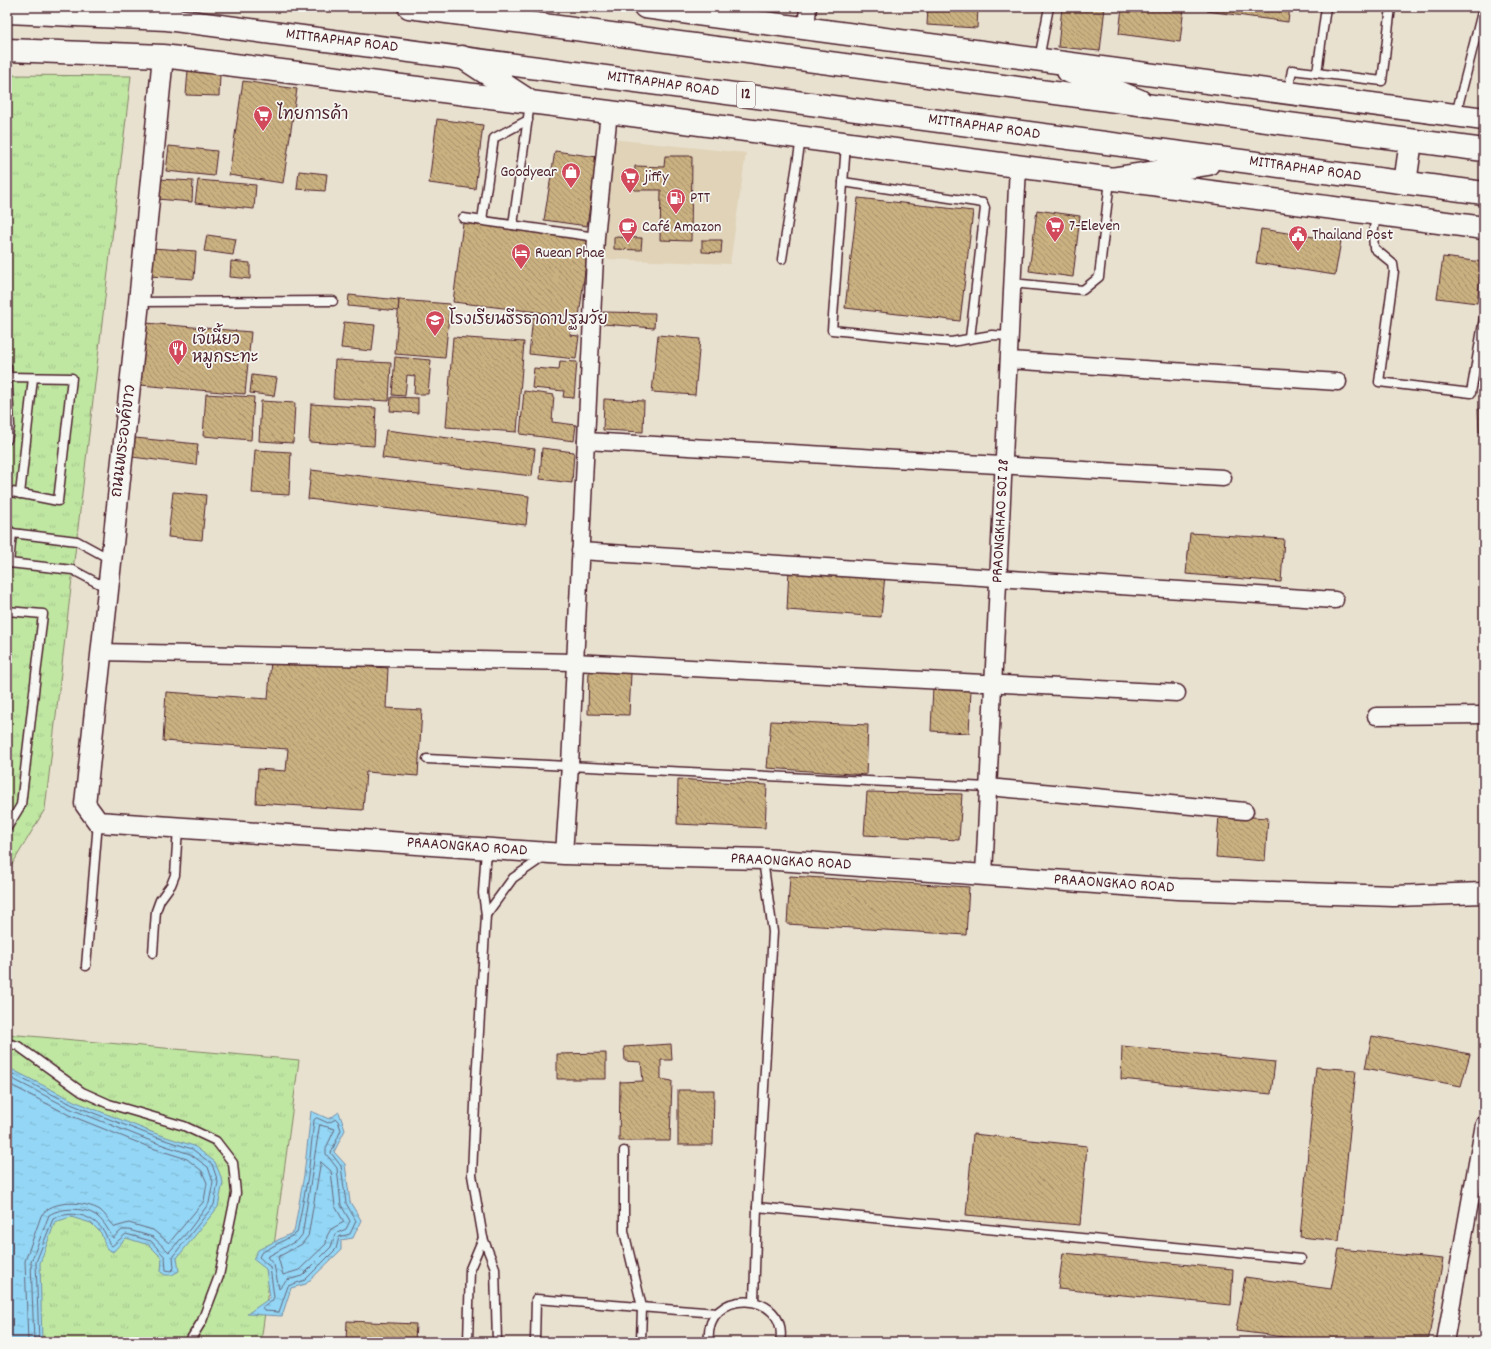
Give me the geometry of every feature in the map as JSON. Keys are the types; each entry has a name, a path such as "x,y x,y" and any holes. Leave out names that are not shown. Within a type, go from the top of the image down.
{"main road":[{"path":"409,7 1484,150"},
{"path":"645,7 732,13 806,29 1484,119"},
{"name":"MITTRAPHAP ROAD","path":"7,12 167,19 1484,193"},
{"path":"7,50 163,56 529,111 609,112 1484,228"},
{"path":"462,57 529,111"},
{"path":"1039,60 1155,107"},
{"path":"1405,183 1411,140"},
{"path":"1110,179 1233,160"}],"street":[{"path":"806,29 808,7"},
{"name":"ถนนพระองค์ขาว","path":"98,822 85,804 100,652 139,302 163,56"},
{"path":"557,854 570,765 596,237 609,112"},
{"name":"PRAONGKHAO SOI 28","path":"984,875 1018,166"},
{"path":"1009,360 1338,382"},
{"path":"586,441 1223,478"},
{"path":"580,551 1336,600"},
{"path":"100,652 574,662 1177,693"},
{"path":"1376,716 1484,715"},
{"path":"988,787 1245,811"},
{"name":"PRAAONGKAO ROAD","path":"98,822 557,854 763,859 1186,889 1394,896 1484,893"},
{"path":"1445,1342 1484,1124"}],"lane":[{"path":"1039,60 1049,7"},
{"path":"1317,73 1326,7"},
{"path":"1288,93 1292,70 1382,81 1391,7"},
{"path":"1456,115 1484,9"},
{"path":"482,220 494,138 529,111"},
{"path":"513,225 529,111"},
{"path":"782,259 802,138"},
{"path":"846,144 832,330 951,342 992,335 1010,336"},
{"path":"1012,284 1084,290 1099,277 1110,179"},
{"path":"843,182 983,203 985,208 970,338"},
{"path":"1376,214 1373,235 1374,248 1393,264 1394,272 1379,382 1471,393 1484,318"},
{"path":"463,218 596,237"},
{"path":"139,302 333,300"},
{"path":"7,367 10,426 7,440"},
{"path":"7,491 58,501 72,378 8,377"},
{"path":"20,494 33,378"},
{"path":"107,588 73,570 8,564 10,531 76,541 111,559"},
{"path":"7,611 43,614 21,805 7,828"},
{"path":"427,759 988,787"},
{"path":"86,966 98,822"},
{"path":"152,953 156,911 160,900 171,885 175,875 178,827"},
{"path":"486,848 483,893 486,915 472,1174 483,1238 495,1268 497,1342"},
{"path":"486,915 513,878 557,854"},
{"path":"754,1301 756,1207 773,932 763,859"},
{"path":"7,1043 18,1046 82,1092 109,1104 184,1126 216,1141 233,1163 236,1193 219,1276 202,1322 190,1342"},
{"path":"624,1151 624,1231 642,1307 641,1342"},
{"path":"756,1207 1301,1259"},
{"path":"468,1342 470,1269 483,1238"},
{"path":"535,1342 536,1299 717,1313"},
{"path":"709,1342 710,1325 717,1313 727,1305 739,1301 754,1301 766,1306 779,1322 782,1335 780,1342"}],"shaded area":[{"path":"611,139 746,153 730,264 602,259"}],"green space":[{"path":"7,75 131,76 45,809 7,873"},
{"path":"7,1034 299,1060 261,1342 7,1342"}],"water":[{"path":"7,1067 74,1101 154,1133 194,1146 215,1162 223,1182 218,1207 177,1258 179,1271 172,1275 165,1275 161,1272 162,1258 149,1245 126,1238 113,1252 106,1248 101,1233 91,1223 71,1217 55,1222 40,1263 42,1342 7,1342"},
{"path":"311,1111 329,1119 339,1112 345,1130 334,1152 345,1164 350,1202 361,1220 353,1238 341,1240 341,1250 306,1284 291,1288 282,1316 247,1314 270,1298 266,1269 253,1259 258,1250 294,1232 304,1175"}],"building":[{"path":"928,7 978,7 977,28 927,25"},
{"path":"1062,7 1105,7 1100,51 1058,47"},
{"path":"1122,7 1184,7 1180,42 1119,34"},
{"path":"1207,7 1290,7 1288,22 1207,11"},
{"path":"188,70 220,75 219,96 186,95"},
{"name":"ไทยการค้า","path":"243,81 297,89 283,183 229,175"},
{"path":"437,119 483,125 475,189 429,183"},
{"path":"169,146 217,151 214,176 166,171"},
{"name":"Goodyear","path":"555,151 597,157 587,226 544,220"},
{"name":"PTT","path":"665,156 692,156 691,241 660,240 661,190 634,190 635,166 664,167"},
{"path":"299,171 327,174 325,191 297,189"},
{"path":"159,179 193,181 192,202 157,199"},
{"path":"198,180 256,185 254,209 195,203"},
{"path":"858,198 973,211 960,321 845,308"},
{"name":"7-Eleven","path":"1037,210 1080,216 1073,277 1029,271"},
{"name":"Ruean Phae","path":"463,223 589,239 579,317 453,302"},
{"name":"Thailand Post","path":"1261,229 1341,241 1335,275 1256,263"},
{"path":"207,235 236,239 233,255 204,251"},
{"name":"Café Amazon","path":"614,237 642,238 641,250 614,249"},
{"path":"702,240 722,240 721,253 702,252"},
{"path":"152,248 196,251 194,279 149,276"},
{"path":"1443,257 1482,262 1477,303 1437,298"},
{"path":"231,261 250,263 250,279 230,277"},
{"path":"349,295 399,300 398,311 348,306"},
{"path":"399,300 450,304 445,358 395,354"},
{"path":"603,312 655,313 654,328 603,324"},
{"path":"533,317 572,321 570,335 579,336 576,359 529,354"},
{"path":"344,322 375,325 372,351 341,348"},
{"path":"146,323 251,332 245,394 140,385"},
{"path":"658,335 700,339 695,395 652,392"},
{"path":"453,337 524,342 517,432 446,427"},
{"path":"395,357 431,360 428,394 414,394 415,376 407,375 405,396 392,395"},
{"path":"335,360 391,363 389,401 333,398"},
{"path":"560,361 577,362 574,398 563,397 564,391 532,388 534,368 559,370"},
{"path":"252,375 277,378 274,396 250,393"},
{"path":"524,391 554,395 552,422 576,425 574,441 520,434"},
{"path":"206,394 254,397 251,440 203,436"},
{"path":"391,397 418,398 418,413 390,411"},
{"path":"604,399 644,401 643,432 603,430"},
{"path":"261,401 295,403 293,443 259,441"},
{"path":"311,404 376,408 374,446 309,442"},
{"path":"1478,409 1484,409 1484,432 1479,432"},
{"path":"386,430 535,449 532,476 382,458"},
{"path":"135,438 198,444 196,465 132,457"},
{"path":"542,448 574,452 572,483 540,479"},
{"path":"1480,448 1484,448 1484,471 1482,472"},
{"path":"255,450 291,452 289,495 252,493"},
{"path":"311,470 529,496 526,525 308,499"},
{"path":"173,492 206,495 202,540 168,537"},
{"path":"1190,533 1284,539 1281,582 1186,574"},
{"path":"789,569 885,575 881,617 787,610"},
{"path":"271,660 388,668 386,708 422,710 418,776 366,772 363,810 256,803 258,769 286,771 288,749 163,741 166,692 268,699"},
{"path":"589,667 631,673 629,715 588,714"},
{"path":"933,686 971,689 969,733 931,731"},
{"path":"771,721 868,725 866,775 767,768"},
{"path":"678,779 767,785 765,828 677,824"},
{"path":"867,792 962,794 959,840 864,835"},
{"path":"1219,815 1268,818 1265,861 1216,857"},
{"path":"790,876 969,887 966,935 787,924"},
{"path":"1372,1036 1470,1054 1461,1086 1365,1068"},
{"path":"671,1044 672,1060 661,1060 661,1079 672,1081 670,1141 619,1141 620,1082 643,1081 641,1062 625,1061 624,1047"},
{"path":"1122,1046 1275,1062 1271,1094 1121,1079"},
{"path":"606,1053 606,1079 557,1079 557,1054"},
{"path":"1316,1067 1356,1070 1339,1241 1300,1237"},
{"path":"678,1090 714,1090 713,1145 678,1145"},
{"path":"973,1134 1087,1146 1080,1225 966,1215"},
{"path":"1339,1249 1443,1259 1428,1342 1325,1342 1236,1331 1245,1277 1331,1289"},
{"path":"1063,1253 1233,1269 1231,1305 1058,1289"},
{"path":"347,1321 416,1324 415,1342 346,1342"}],"place":[{"name":"ไทยการค้า","path":"263,132"},
{"name":"Goodyear","path":"571,189"},
{"name":"jiffy","path":"630,194"},
{"name":"PTT","path":"676,215"},
{"name":"7-Eleven","path":"1055,243"},
{"name":"Café Amazon","path":"628,244"},
{"name":"Thailand Post","path":"1298,252"},
{"name":"Ruean Phae","path":"521,270"},
{"name":"โรงเรียนธีรธาดาปฐมวัย","path":"435,337"},
{"name":"เจ๊เนี้ยว หมูกระทะ","path":"178,366"}]}
